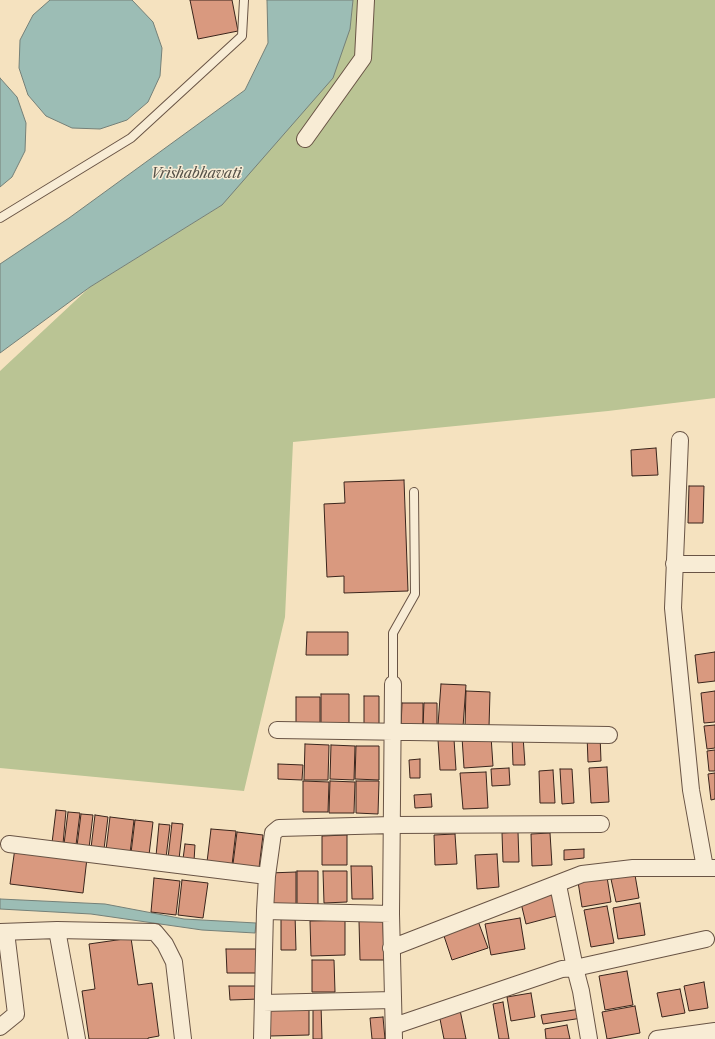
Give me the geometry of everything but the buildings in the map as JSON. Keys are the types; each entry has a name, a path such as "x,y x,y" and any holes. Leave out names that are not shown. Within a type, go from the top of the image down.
{"street":[{"path":"305,139 363,58 366,0"},
{"path":"391,948 558,885 582,874 633,868 710,868 691,790 673,608 680,440"},
{"path":"674,564 715,564"},
{"path":"393,684 391,948 394,1032 562,969 575,968 706,939"},
{"path":"277,730 393,733 609,735"},
{"path":"262,1039 267,876 273,833 279,828 392,825 600,824"},
{"path":"9,844 267,876"},
{"path":"558,885 581,991 589,1039"},
{"path":"265,911 391,914"},
{"path":"57,930 76,1039"},
{"path":"0,1027 16,1014 3,932 57,930 155,932 165,944 174,962 183,1039"},
{"path":"263,1003 393,1000"},
{"path":"657,1039 715,1031"}],"lane":[{"path":"0,218 131,138 242,36 244,0"},
{"path":"393,684 393,633 415,594 414,492"}],"green space":[{"path":"353,0 715,0 715,398 608,411 293,442 285,617 244,791 0,768 0,371 90,287 222,205 350,29"}],"water":[{"path":"50,0 132,0 153,22 162,48 160,76 148,102 127,120 100,129 72,128 46,116 28,95 19,68 20,40 33,15"},
{"name":"Vrishabhavati","path":"267,0 353,0 350,29 333,78 222,205 90,287 0,353 0,264 69,218 245,90 268,43"},
{"path":"0,78 17,97 26,123 25,151 12,177 0,187"},
{"path":"0,899 105,904 184,919 256,923 255,933 202,930 91,914 0,909"}]}
